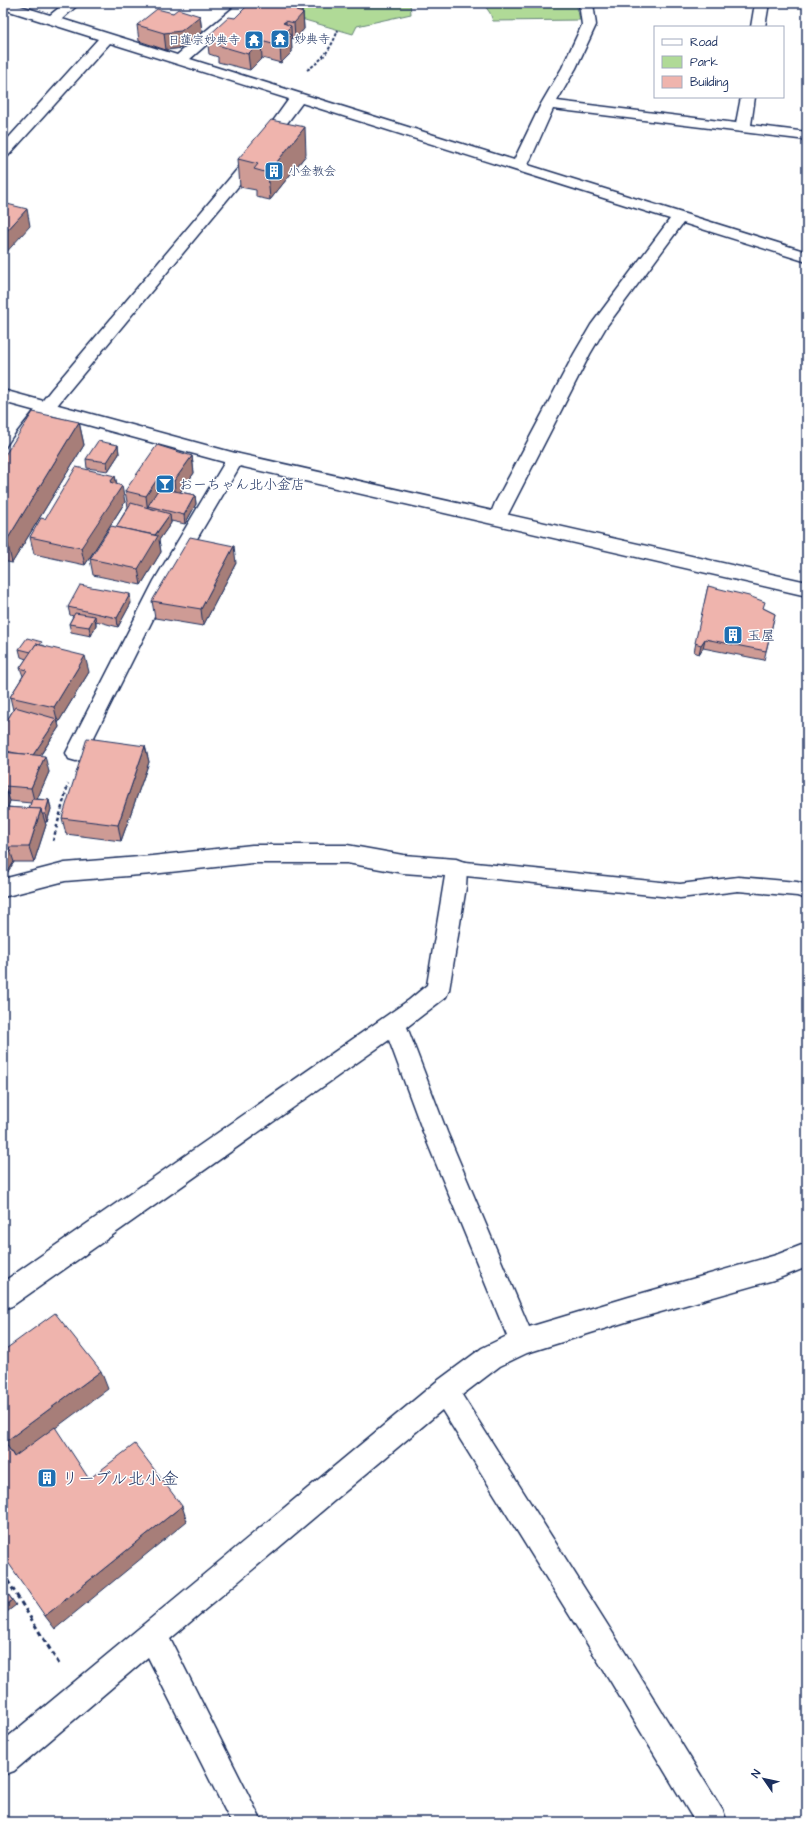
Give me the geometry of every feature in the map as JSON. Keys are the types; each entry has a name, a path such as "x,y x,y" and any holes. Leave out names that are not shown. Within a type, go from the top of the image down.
{"street":[{"path":"52,20 73,3"},
{"path":"180,60 247,3"},
{"path":"519,167 548,104 569,68 589,25 586,3"},
{"path":"758,26 762,3"},
{"path":"3,5 807,257"},
{"path":"3,153 107,38"},
{"path":"3,467 19,442 45,408 250,163 298,98"},
{"path":"744,128 748,98"},
{"path":"548,104 807,136"},
{"path":"498,518 504,503 582,354 599,325 680,217"},
{"path":"3,396 235,459 807,589"},
{"path":"76,754 163,582 235,459"},
{"path":"3,888 65,872 152,865 252,854 347,854 403,864 456,868 455,887 438,990 417,1007 3,1298"},
{"path":"394,1023 435,1132 522,1342"},
{"path":"3,1760 445,1391 491,1357 522,1342 629,1309 777,1267 807,1255"},
{"path":"445,1391 621,1672 712,1822"},
{"path":"153,1636 247,1822"}],"lane":[{"path":"456,868 680,891 738,884 797,889 807,892"}],"path":[{"path":"281,92 318,63 333,44 338,30"},
{"path":"52,845 76,754"},
{"path":"3,1573 80,1696"}],"green space":[{"path":"265,3 410,3 411,14 357,26 353,34 260,7"},
{"path":"483,3 576,3 580,20 493,21 490,13"}],"building":[{"path":"250,3 294,3 302,5 296,11 303,13 294,23 286,21 283,23 291,26 285,32 291,35 280,46 261,41 248,54 217,45 221,42 207,37 229,17 235,18"},
{"path":"157,9 173,13 178,9 200,16 181,31 164,33 137,25"},
{"path":"271,120 305,127 268,173 254,169 258,164 238,159"},
{"path":"3,203 27,209 3,235"},
{"path":"33,412 79,422 7,540 3,540 3,458"},
{"path":"98,441 118,445 107,462 86,459"},
{"path":"157,445 192,456 174,481 158,478 146,496 125,491"},
{"path":"76,467 115,476 110,482 122,486 81,548 30,537 41,518 45,519"},
{"path":"159,488 195,495 184,515 148,506"},
{"path":"131,503 170,514 155,535 116,527"},
{"path":"111,526 158,536 138,569 90,559"},
{"path":"190,537 234,546 201,609 152,601"},
{"path":"80,585 130,594 117,618 68,607"},
{"name":"玉屋","path":"708,586 749,596 765,602 763,608 775,614 766,651 705,639 701,645 695,643"},
{"path":"75,613 95,616 89,627 69,624"},
{"path":"27,638 42,642 40,645 36,644 31,652 19,649"},
{"path":"36,644 85,656 54,707 10,697 27,670 20,668"},
{"path":"15,707 57,719 33,755 3,750 3,727"},
{"path":"87,738 145,746 118,825 62,818"},
{"path":"3,752 45,756 31,788 5,786 3,791"},
{"path":"32,799 49,800 45,814 42,814 41,809 29,809"},
{"path":"3,807 41,809 29,847 9,847 3,857"},
{"name":"リーブル北小金","path":"55,1313 101,1371 5,1442 14,1457 55,1427 89,1479 135,1444 182,1506 45,1616 3,1555 3,1351"},
{"path":"3,1587 12,1600 3,1608"}],"place":[{"name":"妙典寺","path":"280,39"},
{"name":"日蓮宗妙典寺","path":"254,40"},
{"name":"小金教会","path":"274,171"},
{"name":"おーちゃん北小金店","path":"165,484"},
{"name":"玉屋","path":"733,635"},
{"name":"リーブル北小金","path":"47,1478"}]}
